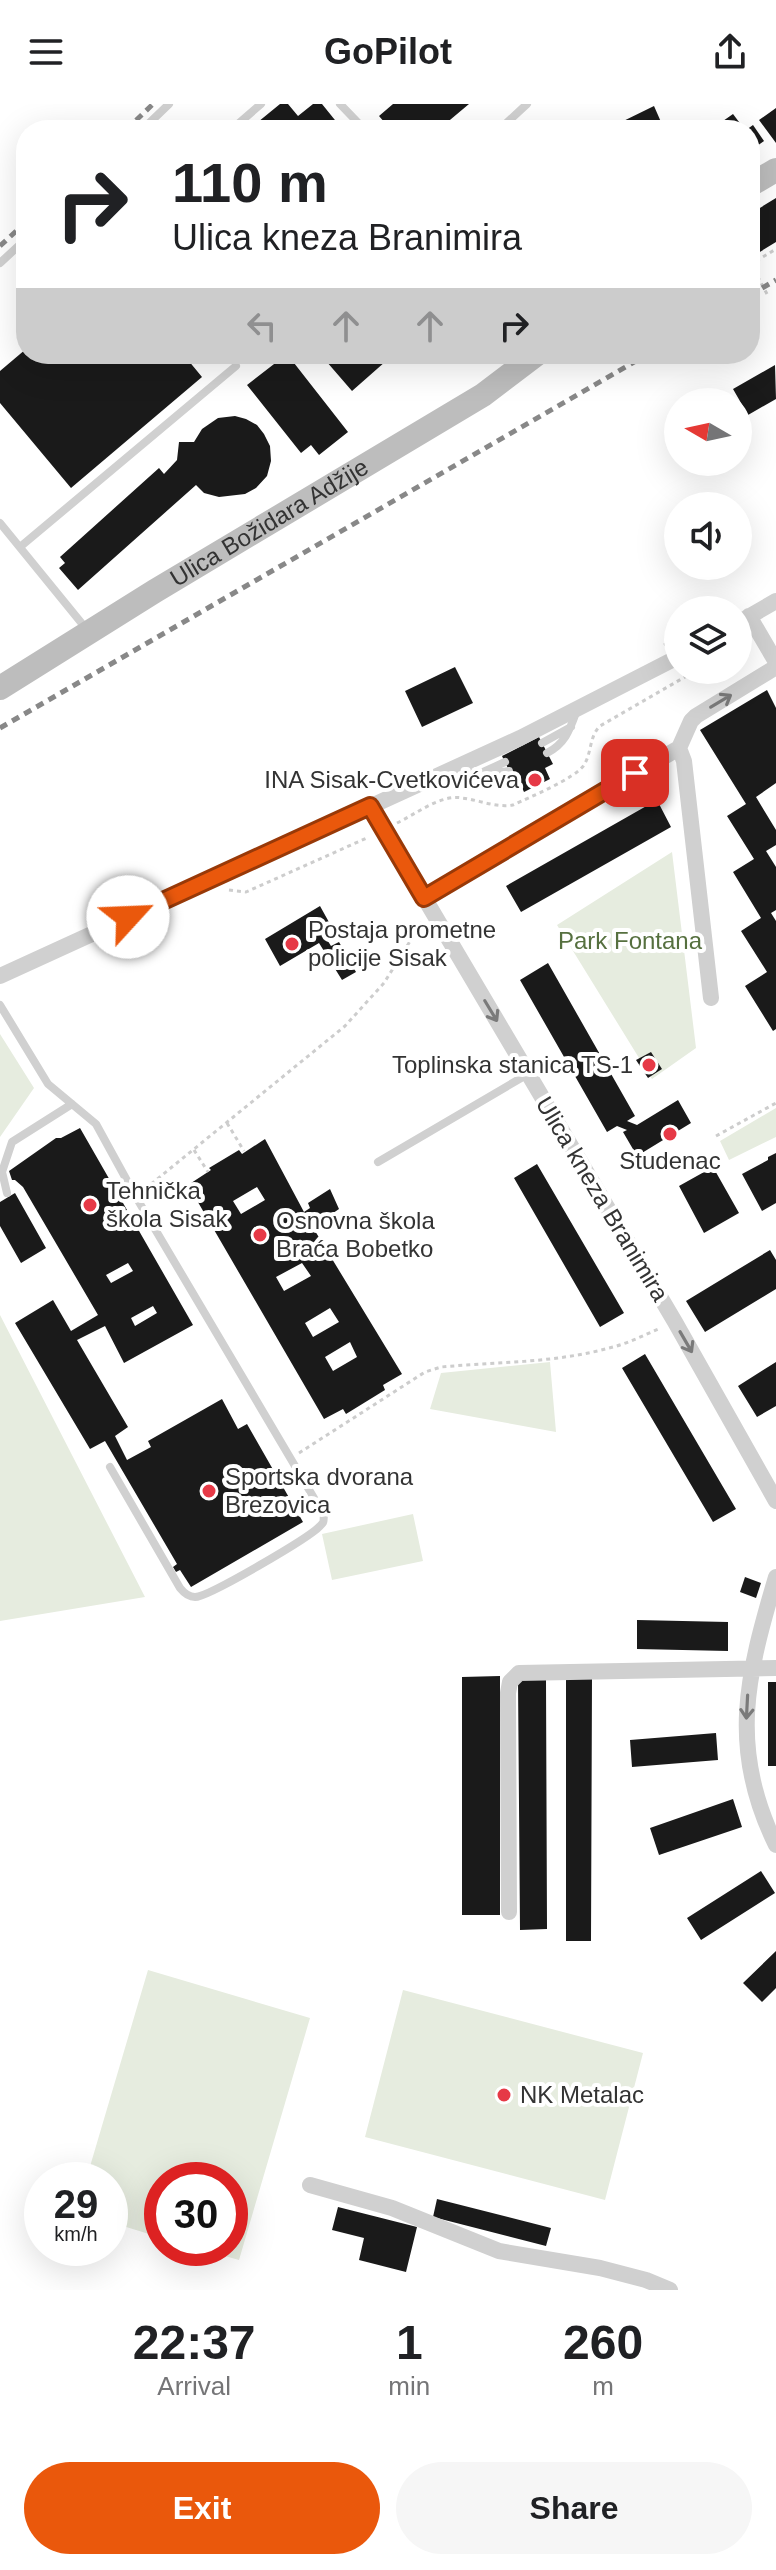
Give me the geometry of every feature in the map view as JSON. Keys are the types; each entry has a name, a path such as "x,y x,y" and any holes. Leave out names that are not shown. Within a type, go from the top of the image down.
{"main road":[{"name":"Ulica Božidara Adžije","path":"0,688 483,395 524,364"}],"street":[{"path":"752,615 776,601"},
{"path":"428,904 679,748 696,716 776,664 752,631"},
{"path":"0,976 577,710 664,664"},
{"path":"679,748 684,761 711,998"},
{"name":"Ulica kneza Branimira","path":"370,806 675,1322 776,1501"},
{"path":"776,1577 757,1637 747,1699 748,1762 764,1821 776,1845"},
{"path":"509,1912 508,1693 513,1677 519,1673 776,1668"},
{"path":"310,2185 392,2208 499,2251 600,2268 670,2290"}],"lane":[{"path":"152,120 169,104"},
{"path":"243,120 261,104"},
{"path":"340,104 355,120"},
{"path":"510,120 527,104"},
{"path":"0,263 16,248"},
{"path":"20,547 236,366"},
{"path":"0,523 89,632"},
{"path":"547,753 563,742 577,710"},
{"path":"542,743 571,727"},
{"path":"447,771 480,774 507,766"},
{"path":"0,1005 48,1084 96,1124 324,1515 322,1524 252,1569 196,1597 183,1592 110,1467"},
{"path":"378,1162 528,1074"},
{"path":"7,1193 2,1172 12,1142 72,1104"}],"path":[{"path":"760,281 767,294"},
{"path":"654,650 664,645"},
{"path":"224,888 246,892 447,798 508,806 539,792 583,767 592,735 600,726 673,684"},
{"path":"136,1197 345,1026 384,983 428,904"},
{"path":"716,1136 776,1103"},
{"path":"227,1123 244,1151"},
{"path":"194,1150 208,1172"},
{"path":"289,1459 425,1372 441,1367 593,1352 675,1322"}],"green space":[{"name":"Park Fontana","path":"672,852 696,1048 652,1079 557,925"},
{"path":"0,1034 34,1088 0,1137"},
{"path":"776,1108 776,1137 729,1160 720,1141"},
{"path":"0,1315 145,1597 0,1621"},
{"path":"550,1362 556,1432 430,1409 441,1373"},
{"path":"413,1514 423,1561 332,1580 322,1534"},
{"path":"148,1970 310,2018 248,2229 248,2162 144,2162 144,2232 128,2228 128,2162 91,2162"},
{"name":"NK Metalac","path":"403,1990 643,2053 605,2200 365,2137"}],"building":[{"path":"280,104 288,104 298,116 313,104 322,104 335,120 260,120"},
{"path":"393,104 469,104 450,120 382,120 379,116"},
{"path":"654,106 660,120 625,120"},
{"path":"776,108 776,143 760,120"},
{"path":"776,198 776,242 760,252 760,208"},
{"path":"16,357 16,364 191,364 202,377 71,488 0,403 0,371"},
{"path":"274,364 295,364 348,432 319,455 311,445 301,453 247,385"},
{"path":"329,364 383,364 352,391"},
{"path":"775,365 776,399 752,413 752,388 735,388"},
{"path":"235,416 257,425 264,434 270,446 271,461 267,476 245,494 219,497 204,493 196,485 78,590 59,568 65,563 60,557 159,468 164,474 177,460 179,442 194,442 202,429 218,418"},
{"path":"455,667 473,703 422,727 405,691"},
{"path":"767,690 776,708 776,783 756,797 776,830 776,845 766,851 776,867 776,910 771,913 776,921 776,1029 773,1031 745,986 767,972 741,931 761,918 733,872 754,859 727,816 746,804 700,730"},
{"path":"539,737 553,764 545,768 550,779 524,792 519,781 515,783 502,756"},
{"path":"657,800 671,827 521,912 506,886"},
{"name":"Postaja prometne policije Sisak","path":"320,906 335,933 326,938 331,946 339,942 356,972 342,980 319,943 280,966 265,939"},
{"path":"548,963 635,1116 627,1121 637,1125 678,1100 691,1123 637,1156 623,1132 627,1130 617,1126 607,1132 520,980"},
{"name":"Toplinska stanica TS-1","path":"651,1052 662,1069 648,1078 636,1060"},
{"path":"80,1128 193,1325 124,1363 105,1326 77,1340 128,1427 115,1436 127,1460 151,1447 148,1441 222,1399 238,1429 247,1424 303,1522 191,1587 180,1570 176,1572 173,1567 177,1564 105,1441 90,1449 15,1323 53,1300 71,1331 98,1315 23,1187 12,1180 9,1171 56,1138","holes":["128,1263 133,1271 111,1283 106,1275","153,1306 157,1313 135,1326 131,1318"]},
{"path":"265,1139 304,1212 310,1208 308,1203 330,1189 339,1209 320,1222 318,1218 309,1221 402,1374 383,1385 385,1390 346,1414 343,1409 324,1419 188,1185 239,1150 242,1154","holes":["257,1187 265,1200 241,1214 233,1201","302,1263 311,1276 284,1291 276,1277","330,1308 339,1322 313,1337 305,1323","350,1342 357,1357 333,1371 325,1357"]},
{"path":"776,1153 776,1203 762,1211 742,1174"},
{"path":"537,1164 624,1313 600,1327 514,1178"},
{"path":"713,1167 739,1213 704,1233 679,1186"},
{"path":"15,1193 46,1248 21,1263 0,1226 0,1202"},
{"path":"770,1250 776,1260 776,1289 705,1332 686,1301"},
{"path":"645,1354 736,1509 713,1522 622,1368"},
{"path":"776,1362 776,1406 757,1417 738,1386"},
{"path":"745,1577 761,1583 756,1598 740,1592"},
{"path":"637,1620 728,1622 728,1651 637,1649"},
{"path":"500,1676 500,1915 462,1915 462,1677"},
{"path":"566,1677 592,1677 591,1941 566,1941"},
{"path":"518,1680 546,1680 547,1929 520,1930"},
{"path":"768,1682 776,1682 776,1766 768,1766"},
{"path":"716,1733 718,1760 632,1767 630,1740"},
{"path":"733,1799 742,1827 659,1855 650,1828"},
{"path":"761,1871 775,1893 701,1940 687,1918"},
{"path":"776,1951 776,1988 762,2002 743,1983"},
{"path":"437,2199 551,2228 546,2246 433,2217"},
{"path":"338,2207 417,2227 406,2272 359,2260 364,2238 332,2230"}],"railway":[{"path":"136,120 153,104"},
{"path":"0,246 16,231"},
{"path":"760,289 776,280"},
{"path":"0,728 631,364"}],"place":[{"name":"INA Sisak-Cvetkovićeva","path":"535,780"},
{"name":"Postaja prometne policije Sisak","path":"292,944"},
{"name":"Toplinska stanica TS-1","path":"649,1065"},
{"name":"Studenac","path":"670,1134"},
{"name":"Tehnička škola Sisak","path":"90,1205"},
{"name":"Osnovna škola Braća Bobetko","path":"260,1235"},
{"name":"Sportska dvorana Brezovica","path":"209,1491"},
{"name":"NK Metalac","path":"504,2095"}],"route":[{"path":"128,917 370,806 424,898 635,773"}]}
